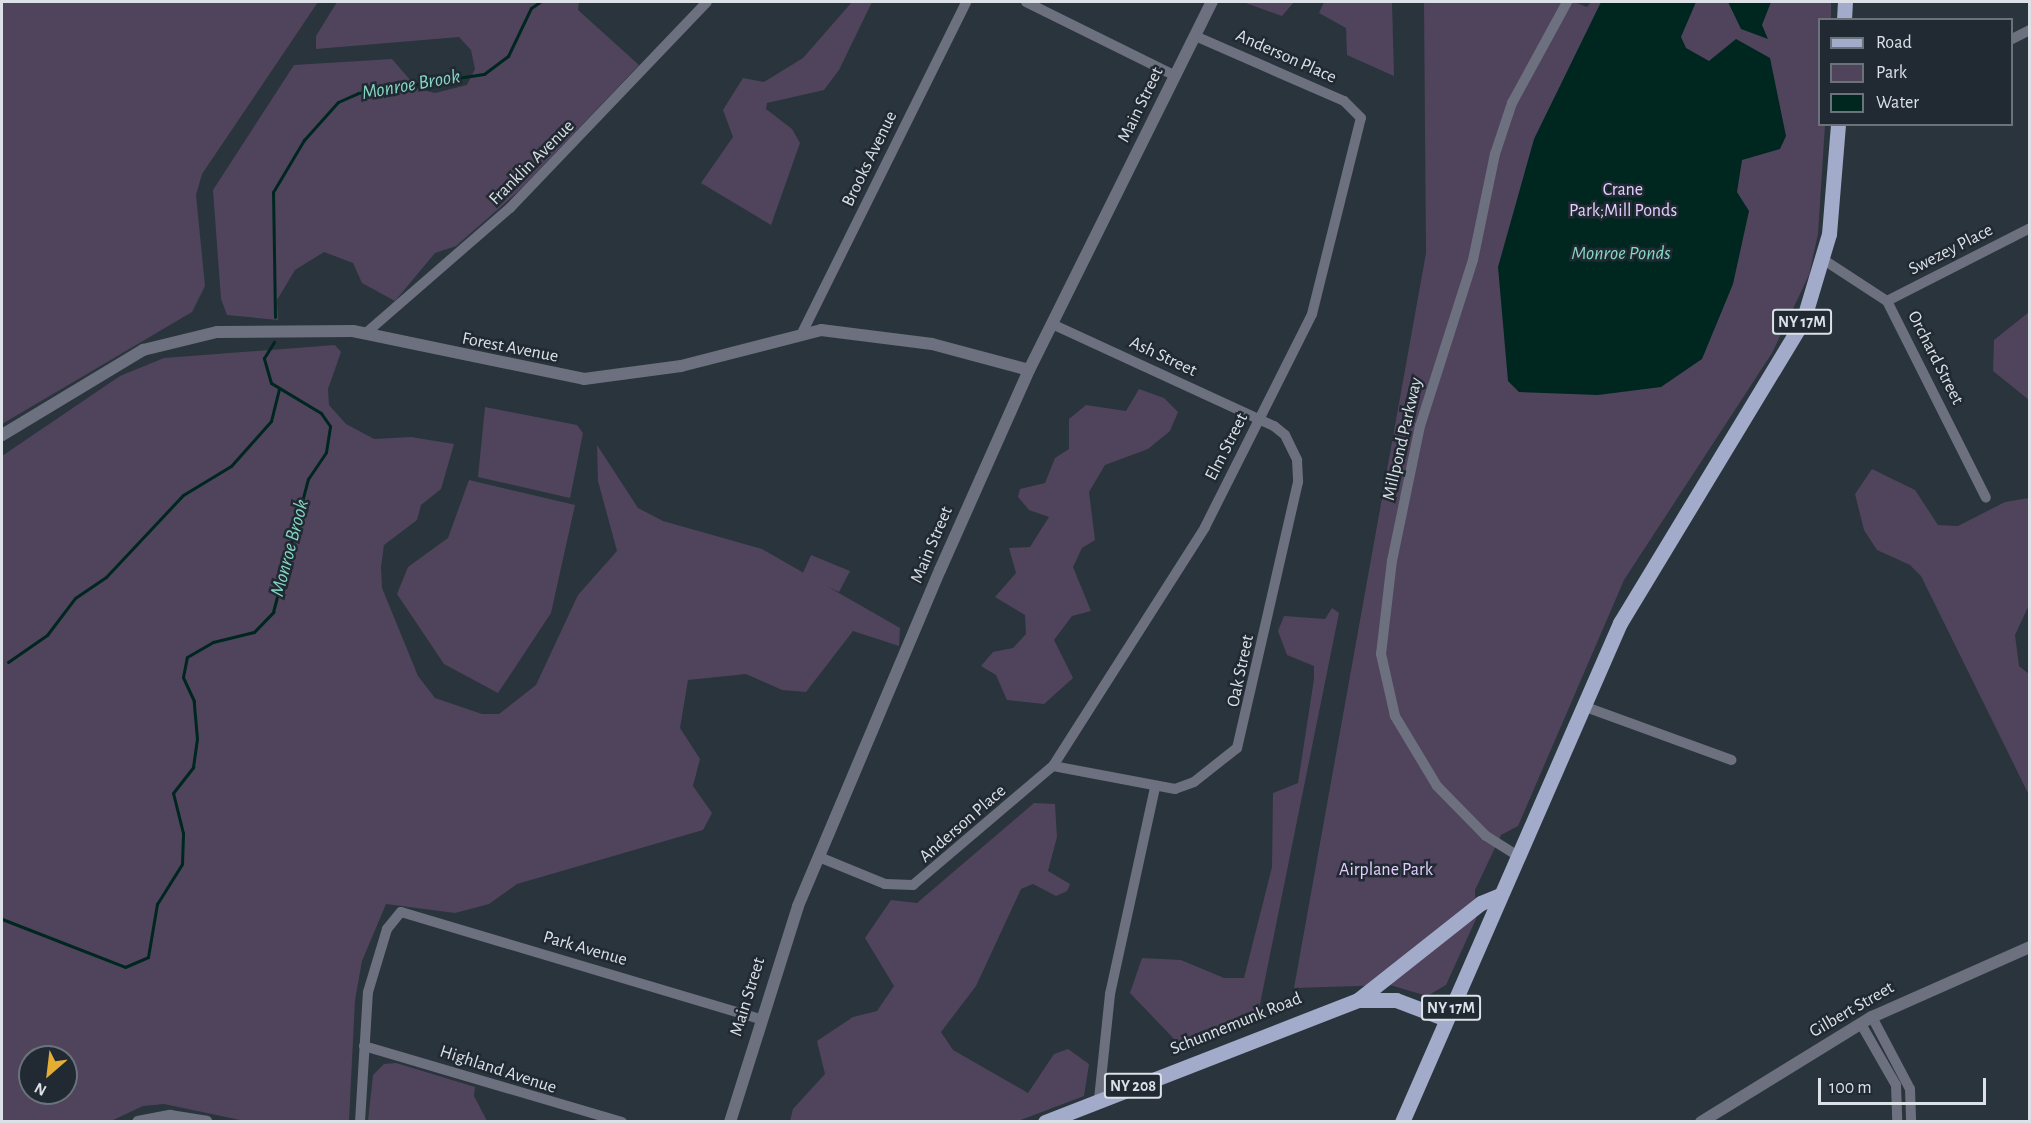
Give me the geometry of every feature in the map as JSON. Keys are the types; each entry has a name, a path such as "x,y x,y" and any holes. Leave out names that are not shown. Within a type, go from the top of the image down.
{"main road":[{"path":"1844,18 1845,2"},
{"name":"NY 17M","path":"1402,1122 1583,706 1645,575 1782,362 1824,260 1838,126"},
{"path":"1358,1000 1481,903 1500,895"},
{"name":"Schunnemunk Road","path":"1045,1122 1299,1018 1358,1000 1396,1000 1446,1019"}],"street":[{"name":"Franklin Avenue","path":"366,333 510,208 707,2"},
{"name":"Brooks Avenue","path":"803,331 966,2"},
{"path":"1026,2 1176,76"},
{"name":"Main Street","path":"730,1122 759,1019 819,857 1029,370 1212,2"},
{"name":"Millpond Parkway","path":"1518,856 1485,836 1437,786 1395,716 1381,654 1386,595 1420,426 1473,260 1498,143 1512,103 1566,2"},
{"path":"2013,38 2030,30"},
{"name":"Anderson Place","path":"1196,36 1340,99 1359,114"},
{"name":"Elm Street","path":"1053,766 1172,585 1260,419 1315,305 1361,132 1359,114"},
{"name":"Swezey Place","path":"1887,301 2030,228"},
{"name":"Orchard Street","path":"1824,260 1887,301 1986,498"},
{"name":"Ash Street","path":"1052,324 1260,419"},
{"name":"Forest Avenue","path":"2,435 143,350 167,342 217,332 366,333 584,379 681,366 803,331 932,344 1029,370"},
{"name":"Oak Street","path":"1053,766 1155,788 1194,782 1229,758 1244,735 1298,482 1298,460 1286,435 1260,419"},
{"path":"1583,706 1731,760"},
{"name":"Anderson Place","path":"819,857 885,884 913,885 1053,766"},
{"path":"1099,1099 1130,884 1155,788"},
{"name":"Park Avenue","path":"364,1046 375,963 387,928 401,912 759,1019"},
{"name":"Gilbert Street","path":"1701,1122 1866,1020 2030,947"},
{"path":"1866,1020 1896,1085 1898,1122"},
{"path":"1866,1020 1910,1089 1911,1122"},
{"path":"360,1122 364,1046"},
{"name":"Highland Avenue","path":"364,1046 622,1122"},
{"path":"138,1122 161,1117 207,1122"}],"green space":[{"path":"2,2 318,2 202,174 196,195 205,286 192,312 2,424"},
{"path":"337,2 579,2 578,10 639,65 520,190 456,246 435,253 395,301 362,283 353,263 324,252 295,270 277,300 278,320 227,315 221,299 213,190 294,65 392,59 418,89 435,93 467,85 475,69 471,50 459,37 316,49 316,36"},
{"path":"852,2 872,2 839,70 824,90 767,103 766,109 792,129 800,143 771,225 701,183 733,137 723,110 743,78 764,82 803,58"},
{"path":"1243,2 1294,2 1282,16"},
{"path":"1324,2 1392,2 1394,76 1347,55 1346,28 1319,13"},
{"name":"Crane Park;Mill Ponds","path":"1424,2 1574,2 1587,7 1591,2 1831,2 1831,18 1818,18 1818,126 1825,126 1818,234 1809,275 1772,353 1624,580 1518,826 1501,835 1475,890 1476,919 1446,985 1427,996 1390,985 1294,988 1426,253"},
{"path":"2029,312 2029,400 1993,371 1994,340"},
{"path":"335,345 341,352 328,389 329,405 346,424 374,439 411,437 454,444 441,489 421,505 417,520 384,545 381,567 382,588 418,676 435,698 482,714 499,714 536,685 578,595 617,551 598,481 597,445 638,508 663,521 762,549 900,628 899,646 853,631 806,692 782,690 746,674 688,680 680,728 700,759 693,786 712,813 703,830 517,884 489,904 455,913 386,904 362,961 355,1000 349,1121 245,1121 164,1104 143,1106 111,1121 2,1121 2,456 120,376 164,358"},
{"path":"1139,389 1164,398 1178,412 1170,431 1148,449 1105,465 1089,492 1095,540 1082,548 1073,567 1091,611 1072,616 1054,640 1073,678 1044,704 1007,700 996,675 981,666 993,652 1013,648 1026,634 1025,615 995,597 1016,573 1009,548 1030,547 1049,517 1029,510 1018,497 1020,489 1045,483 1055,458 1069,449 1069,419 1086,405 1126,411"},
{"path":"485,407 577,425 583,433 570,498 478,477"},
{"path":"1872,469 1915,490 1938,525 1958,526 2005,502 2029,498 2029,605 2015,635 2019,666 2029,674 2029,795 1921,576 1910,565 1877,550 1864,530 1855,494"},
{"path":"469,480 575,505 551,613 498,693 444,664 397,594 408,567 448,538"},
{"path":"811,555 850,571 839,592 802,575"},
{"path":"1332,608 1339,613 1257,1019 1193,1043 1176,1041 1130,993 1142,958 1181,960 1224,978 1244,978 1272,867 1273,793 1298,783 1314,679 1314,666 1287,655 1278,631 1284,616 1325,619"},
{"path":"1034,803 1055,804 1057,837 1048,871 1070,884 1067,891 1056,896 1033,884 1021,889 976,986 941,1032 953,1050 1028,1093 1054,1054 1068,1049 1089,1064 1084,1096 1018,1121 790,1121 793,1109 825,1074 817,1041 853,1017 877,1011 894,986 865,938 891,900 917,903"},
{"path":"396,1063 475,1087 474,1096 487,1121 368,1121 373,1075 384,1064"}],"water":[{"name":"Monroe Ponds","path":"1601,2 1696,2 1681,37 1686,48 1709,61 1736,39 1770,58 1786,136 1780,149 1742,160 1737,192 1749,211 1733,284 1702,359 1661,387 1598,395 1519,392 1508,381 1498,267 1534,139"},
{"path":"1728,2 1771,2 1762,25 1768,39 1741,29"}],"waterway":[{"name":"Monroe Brook","path":"275,317 273,192 304,140 338,102 358,93 484,74 508,56 531,8 540,2"},
{"name":"Monroe Brook","path":"2,919 125,967 148,957 157,904 182,864 183,833 173,793 193,767 197,739 194,701 183,677 187,657 213,642 254,632 273,612 308,479 326,452 330,426 321,413 271,383 264,358 274,342"},
{"path":"8,662 47,635 75,598 106,577 183,495 231,466 271,421 279,388"}],"park label":[{"name":"Airplane Park","path":"1386,870"}]}
